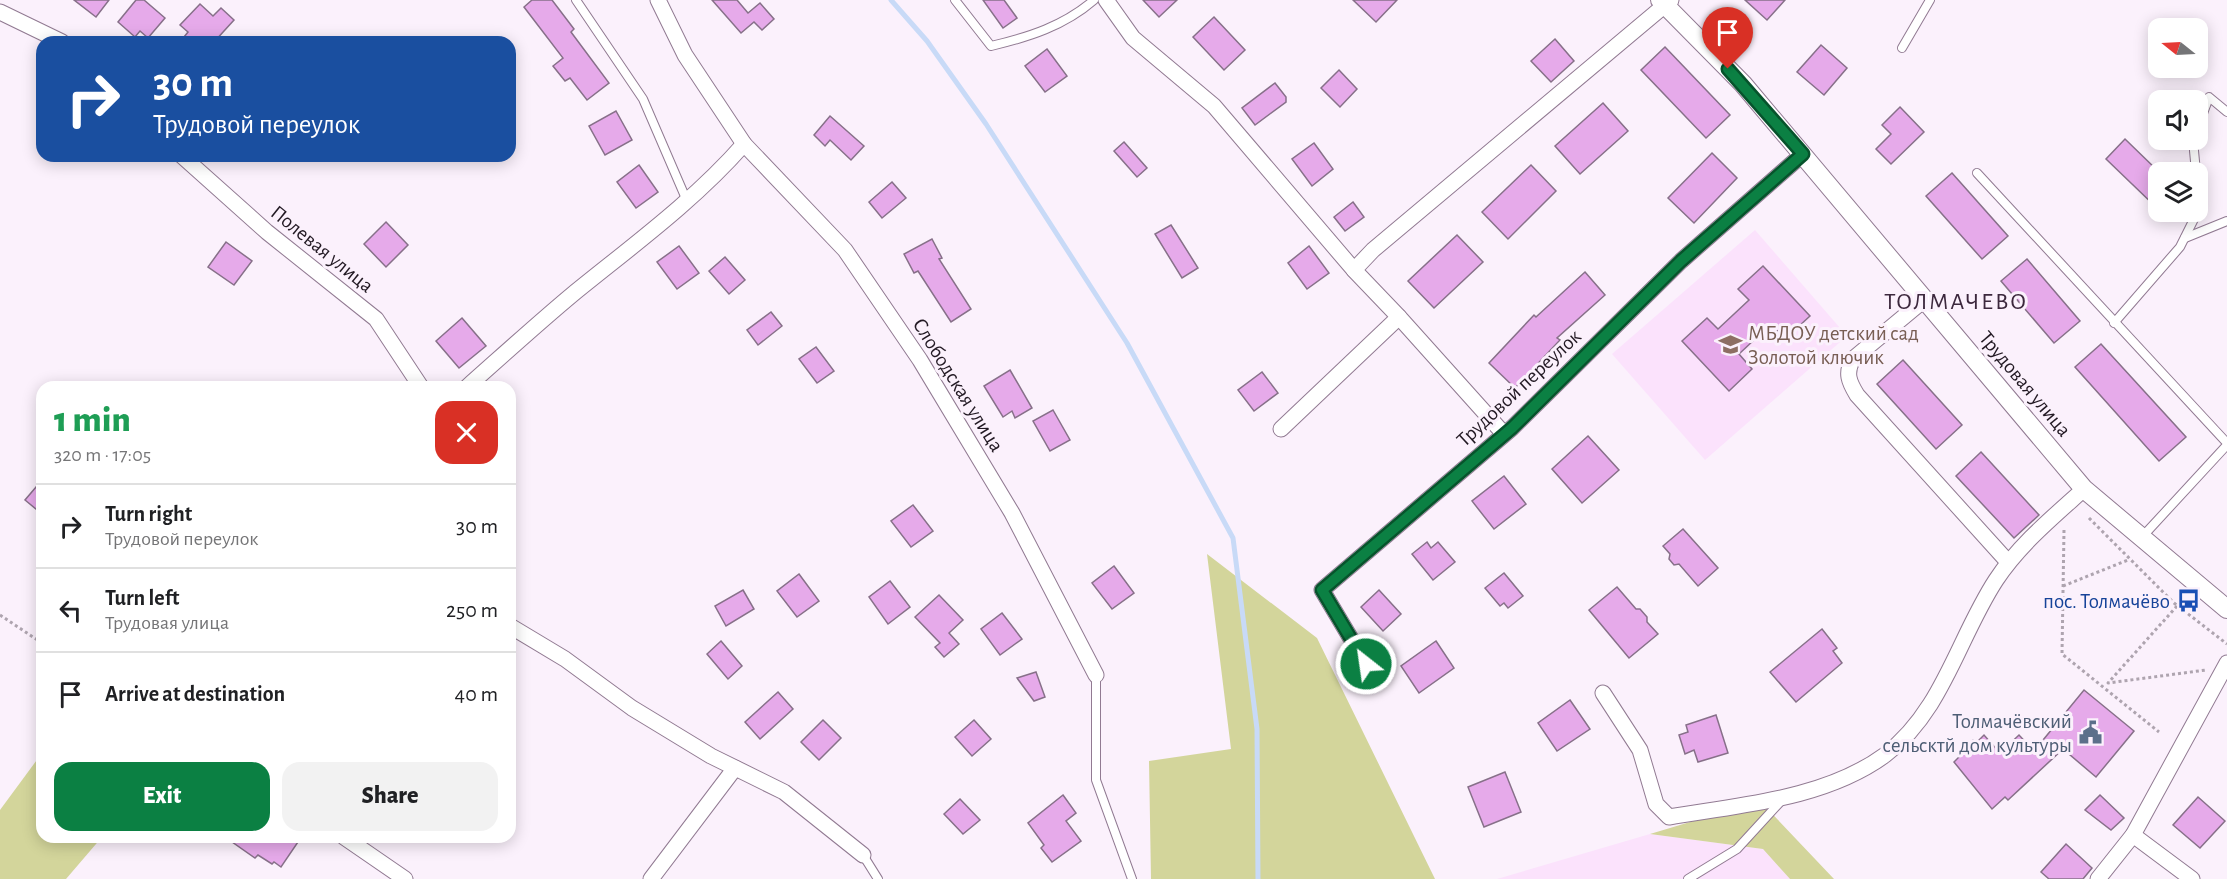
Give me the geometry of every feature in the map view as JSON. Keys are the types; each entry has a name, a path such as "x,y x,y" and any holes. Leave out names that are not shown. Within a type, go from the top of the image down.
{"street":[{"name":"Слободская улица","path":"658,0 685,55 744,144 845,250 920,360 1012,513 1096,675"},
{"path":"1106,0 1133,38 1214,106 1354,270 1504,434"},
{"path":"1354,270 1373,250 1666,2"},
{"name":"Трудовая улица","path":"1666,2 1743,84 1924,300 2073,498 2141,538 2227,609"},
{"path":"0,12 50,36"},
{"path":"473,381 687,201 744,144"},
{"name":"Трудовой переулок","path":"1366,664 1322,590 1504,434 1681,261 1803,154"},
{"name":"Полевая улица","path":"189,162 259,225 376,319 417,381"},
{"path":"1924,300 1853,359 1848,368 1849,381 1857,395 2008,562"},
{"path":"1281,429 1399,317"},
{"path":"1603,693 1640,750 1656,804 1669,817 1784,798 1852,772 1883,756 1904,739 1925,714 1948,675 1990,591 2008,562 2073,498"},
{"path":"516,630 566,659 632,708 735,768 784,792 863,855"},
{"path":"2098,879 2133,835 2225,666"},
{"path":"651,879 735,768"},
{"path":"2133,835 2192,879"},
{"path":"354,843 405,879"}],"lane":[{"path":"576,0 643,99 687,201"},
{"path":"955,0 991,46 1036,35 1082,10 1094,0"},
{"path":"1902,48 1930,0"},
{"path":"2208,102 2210,97 2227,112"},
{"path":"1977,173 2227,444 2141,538"},
{"path":"2185,238 2227,221"},
{"path":"2114,323 2180,248 2193,222"},
{"path":"1096,675 1096,780 1132,879"},
{"path":"1688,879 1737,849 1784,798"},
{"path":"863,855 878,879"}],"path":[{"path":"2073,498 2128,560 2177,606 2227,644"},
{"path":"2073,498 2063,586 2062,654 2159,732"},
{"path":"2063,586 2128,560"},
{"path":"2104,688 2177,606"},
{"path":"0,615 36,639"},
{"path":"2108,683 2225,666"}],"shaded area":[{"name":"МБДОУ детский сад Золотой ключик","path":"1755,230 1847,336 1705,460 1612,354"},
{"path":"1650,834 1763,849 1790,879 1497,879"}],"green space":[{"path":"1207,554 1317,638 1435,879 1151,879 1149,761 1231,749"},
{"path":"36,761 36,843 97,843 66,879 0,879 0,810"},
{"path":"1760,801 1834,879 1790,879 1763,849 1650,834"}],"building":[{"path":"74,0 109,0 96,17"},
{"path":"136,0 144,0 165,18 150,36 146,36 140,31 134,36 118,22"},
{"path":"532,0 552,0 574,29 571,32 609,83 587,100 570,78 565,81 553,66 563,58 524,7"},
{"path":"712,0 737,0 748,13 760,3 774,19 762,30 754,22 741,33"},
{"path":"983,0 1004,0 1017,18 1003,28"},
{"path":"1143,0 1177,0 1159,17"},
{"path":"1353,0 1397,0 1376,22"},
{"path":"1745,0 1785,0 1767,20"},
{"path":"200,4 213,16 221,8 234,20 219,36 185,36 188,32 180,25"},
{"path":"1214,17 1245,50 1224,70 1193,37"},
{"path":"1555,39 1574,61 1551,82 1531,61"},
{"path":"1821,45 1847,68 1824,95 1797,72"},
{"path":"1665,47 1730,115 1706,138 1641,70"},
{"path":"1047,49 1067,76 1045,92 1025,66"},
{"path":"1339,70 1357,89 1340,107 1321,88"},
{"path":"1275,83 1286,97 1286,102 1255,125 1242,108"},
{"path":"1603,103 1628,131 1580,174 1555,146"},
{"path":"1900,107 1924,132 1891,164 1876,149 1891,134 1882,125"},
{"path":"616,111 632,140 605,155 589,126"},
{"path":"830,116 864,146 851,160 830,140 825,146 814,135"},
{"path":"2125,139 2149,162 2148,199 2106,159"},
{"path":"1124,142 1147,168 1137,177 1114,151"},
{"path":"1314,143 1333,169 1312,186 1292,159"},
{"path":"1712,153 1737,178 1694,223 1668,198"},
{"path":"639,165 658,192 636,208 617,182"},
{"path":"1531,165 1556,191 1508,239 1482,212"},
{"path":"1952,173 2008,236 1982,259 1926,196"},
{"path":"892,182 906,198 882,218 869,202"},
{"path":"1353,202 1364,217 1345,231 1334,217"},
{"path":"386,222 408,245 386,267 364,244"},
{"path":"1171,225 1198,268 1182,278 1155,234"},
{"path":"1457,235 1483,262 1434,308 1408,281"},
{"path":"932,239 942,258 939,259 971,309 951,322 918,271 914,273 904,254"},
{"path":"226,242 252,261 234,285 208,267"},
{"path":"679,246 699,273 677,289 657,262"},
{"path":"1309,246 1329,273 1307,289 1288,263"},
{"path":"725,257 745,280 729,294 709,271"},
{"path":"2027,259 2080,321 2054,343 2001,281"},
{"path":"1763,266 1810,316 1785,339 1771,324 1739,354 1752,369 1729,391 1682,341 1707,318 1718,329 1749,300 1738,289"},
{"path":"1585,272 1605,295 1557,338 1560,340 1515,388 1489,363 1534,315 1536,317"},
{"path":"771,312 782,326 758,345 747,330"},
{"path":"462,318 486,346 459,368 436,341"},
{"path":"2101,344 2186,437 2159,461 2075,367"},
{"path":"816,347 834,371 817,383 799,359"},
{"path":"1903,360 1962,425 1936,449 1877,384"},
{"path":"1010,370 1032,408 1015,418 1012,411 1003,417 984,386"},
{"path":"1262,372 1278,393 1254,411 1238,390"},
{"path":"1053,410 1070,440 1050,451 1033,421"},
{"path":"1588,436 1619,470 1582,503 1552,469"},
{"path":"1981,452 2039,515 2014,538 1956,476"},
{"path":"1504,476 1526,504 1494,529 1472,501"},
{"path":"36,487 36,509 25,500"},
{"path":"913,505 933,531 911,547 891,521"},
{"path":"1683,529 1718,568 1698,586 1679,564 1674,565 1669,559 1670,554 1663,546"},
{"path":"1427,542 1431,548 1438,542 1455,562 1433,580 1412,554"},
{"path":"1114,566 1134,593 1112,609 1092,583"},
{"path":"1504,573 1523,596 1508,608 1504,603 1500,606 1485,588"},
{"path":"799,574 819,601 797,617 777,591"},
{"path":"890,581 910,607 888,624 869,597"},
{"path":"1617,587 1636,609 1640,609 1647,617 1647,622 1658,634 1629,658 1589,610"},
{"path":"743,590 754,609 726,626 715,606"},
{"path":"1379,590 1401,614 1383,631 1361,607"},
{"path":"939,595 963,620 949,633 959,644 944,657 935,647 940,643 915,617"},
{"path":"1002,613 1022,639 1000,655 981,629"},
{"path":"1822,629 1837,648 1833,651 1842,663 1796,702 1770,672"},
{"path":"721,641 742,666 728,679 707,654"},
{"path":"1436,641 1454,668 1419,693 1401,666"},
{"path":"1036,672 1045,697 1034,701 1017,678"},
{"path":"2084,690 2134,731 2096,777 2063,749 2008,800 2005,797 1992,809 1954,762 1961,755 1959,752 1973,740 1976,743 1984,735 2000,753 2019,735 2034,751"},
{"path":"778,692 793,709 760,739 745,722"},
{"path":"1570,700 1590,729 1557,751 1538,723"},
{"path":"1716,715 1728,753 1698,762 1694,750 1685,754 1679,735 1688,732 1686,725"},
{"path":"823,720 841,738 819,760 801,742"},
{"path":"974,720 991,739 972,756 955,737"},
{"path":"1505,772 1521,812 1484,827 1468,787"},
{"path":"1063,795 1076,813 1066,821 1081,841 1052,862 1041,848 1044,845 1028,823"},
{"path":"2100,795 2124,818 2111,830 2085,810"},
{"path":"2198,797 2225,821 2200,848 2173,825"},
{"path":"960,799 980,820 963,834 944,814"},
{"path":"234,843 297,843 281,867 258,855 255,858"},
{"path":"2066,844 2092,868 2083,879 2049,879 2041,872"}],"waterway":[{"path":"891,0 927,41 986,124 1127,343 1233,538 1257,729 1258,879"}],"place":[{"name":"МБДОУ детский сад Золотой ключик","path":"1730,345"},
{"name":"пос. Толмачёво","path":"2188,601"},
{"name":"Толмачёвский сельсктй дом культуры","path":"2090,733"}],"district":[{"name":"ТОЛМАЧЕВО","path":"1956,302"}],"route":[{"path":"1366,664 1322,590 1512,428 1681,261 1803,154 1728,69"}]}
